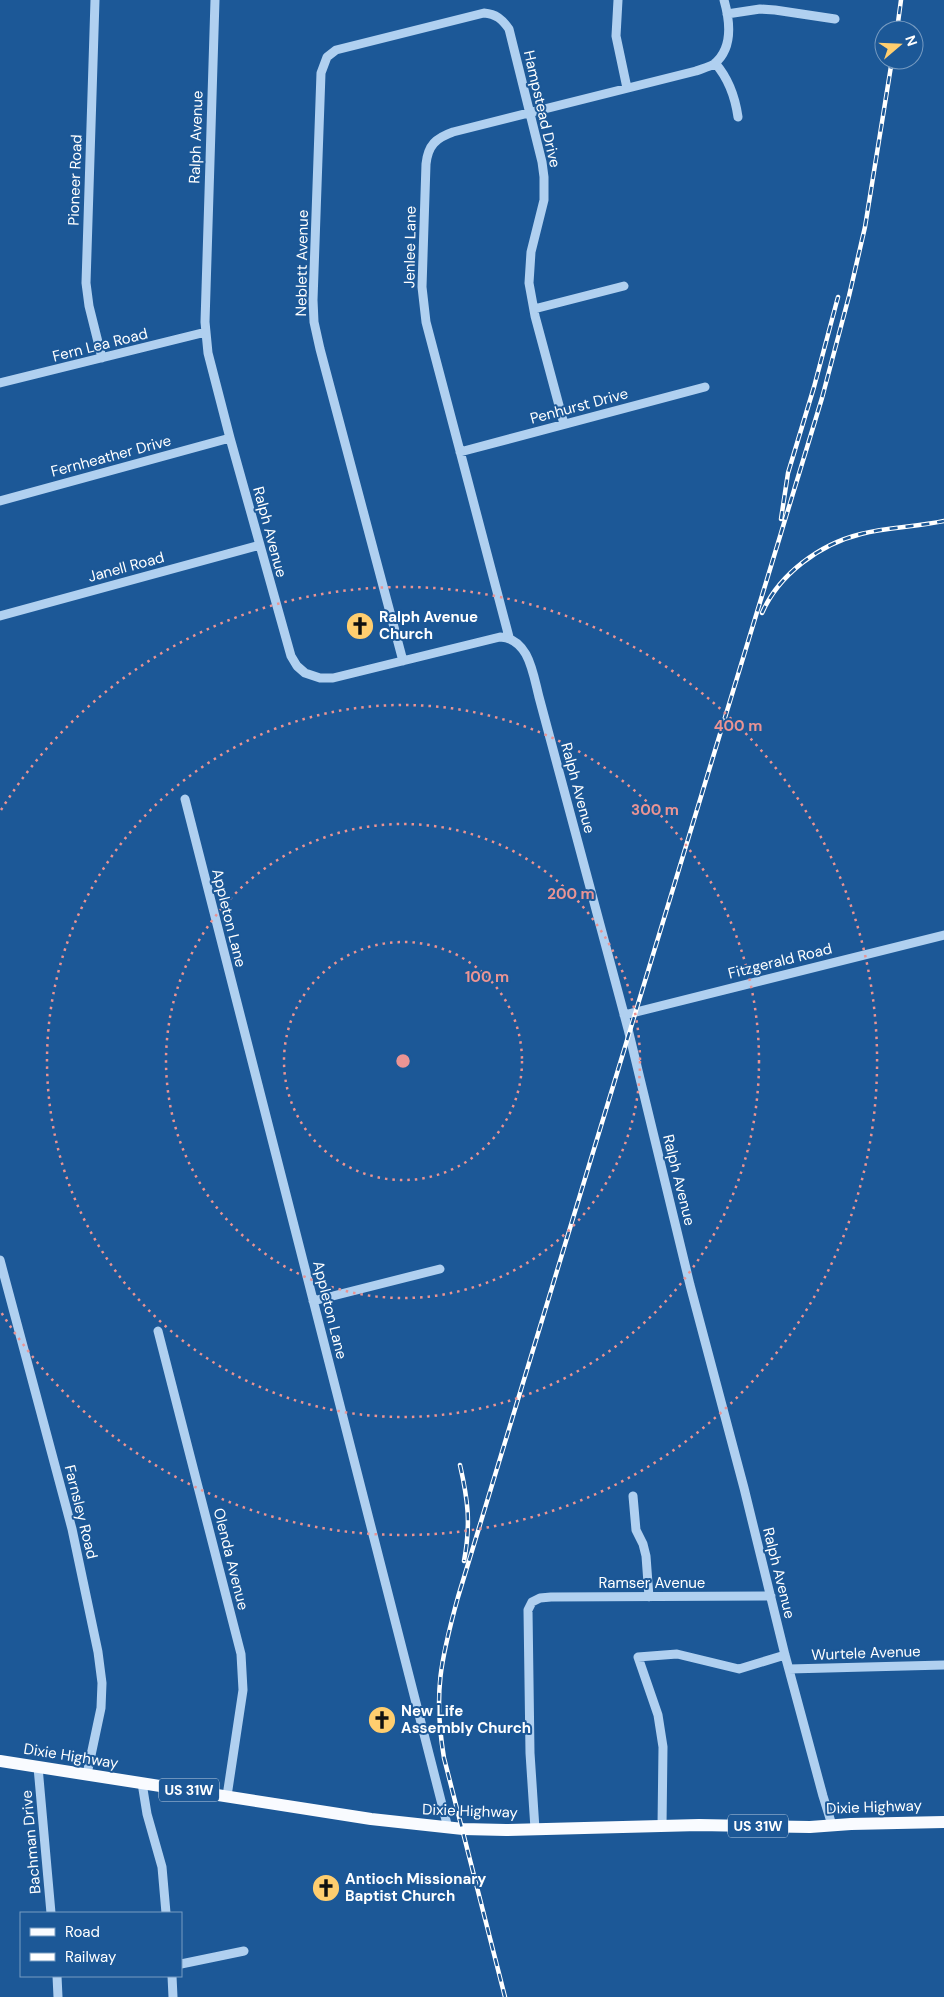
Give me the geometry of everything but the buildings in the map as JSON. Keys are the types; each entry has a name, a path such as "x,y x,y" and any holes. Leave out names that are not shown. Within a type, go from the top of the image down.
{"main road":[{"name":"Dixie Highway","path":"0,1761 378,1820 448,1828 810,1827 944,1822"}],"street":[{"name":"Pioneer Road","path":"96,0 86,283 89,306 102,358"},
{"name":"Ralph Avenue","path":"215,0 205,300 208,353 291,656 303,671 320,678 333,678 492,638 509,637 524,650 529,661 624,1015 690,1284 785,1655 832,1825"},
{"path":"618,0 616,36 627,88"},
{"path":"724,0 730,30 729,38 715,63 730,85 738,117"},
{"path":"727,14 760,9 835,20"},
{"name":"Neblett Avenue","path":"403,661 314,322 313,300 321,73 327,57 336,50 479,14 492,14"},
{"name":"Hampstead Drive","path":"492,14 500,18 511,35 542,162 544,189 541,215 529,262 529,283 564,424"},
{"name":"Jenlee Lane","path":"509,637 426,322 423,300 427,155 433,143 440,137 696,71 715,63"},
{"path":"534,309 624,286"},
{"name":"Fern Lea Road","path":"0,383 206,332"},
{"name":"Penhurst Drive","path":"460,452 705,387"},
{"name":"Fernheather Drive","path":"0,501 230,438"},
{"name":"Janell Road","path":"0,616 260,545"},
{"name":"Appleton Lane","path":"185,799 448,1828"},
{"name":"Fitzgerald Road","path":"624,1015 944,935"},
{"name":"Farnsley Road","path":"0,1260 75,1542 98,1652 102,1683 101,1708 86,1774"},
{"path":"313,1301 440,1269"},
{"name":"Olenda Avenue","path":"158,1331 241,1654 243,1690 227,1796"},
{"path":"633,1496 636,1530 646,1556 649,1597"},
{"name":"Ramser Avenue","path":"534,1829 530,1753 528,1610 534,1600 551,1597 771,1596"},
{"path":"662,1826 663,1746 658,1715 638,1657 677,1654 739,1669 785,1655"},
{"name":"Wurtele Avenue","path":"789,1669 944,1665"},
{"name":"Bachman Drive","path":"38,1767 51,1912"},
{"path":"142,1783 147,1814 162,1868 166,1912"},
{"path":"182,1964 244,1951"},
{"path":"57,1977 58,1997"},
{"path":"172,1977 173,1997"}],"railway":[{"path":"898,20 901,0"},
{"path":"505,1997 444,1758 439,1714 443,1658 458,1597 822,398 865,227 890,70"},
{"path":"781,519 788,473 814,387 838,297"},
{"path":"762,613 769,599 790,574 816,553 831,545 861,534 944,521"},
{"path":"460,1465 468,1512 464,1561"}],"place":[{"name":"Ralph Avenue Church","path":"360,626"},
{"name":"New Life Assembly Church","path":"382,1720"},
{"name":"Antioch Missionary Baptist Church","path":"326,1888"}]}
